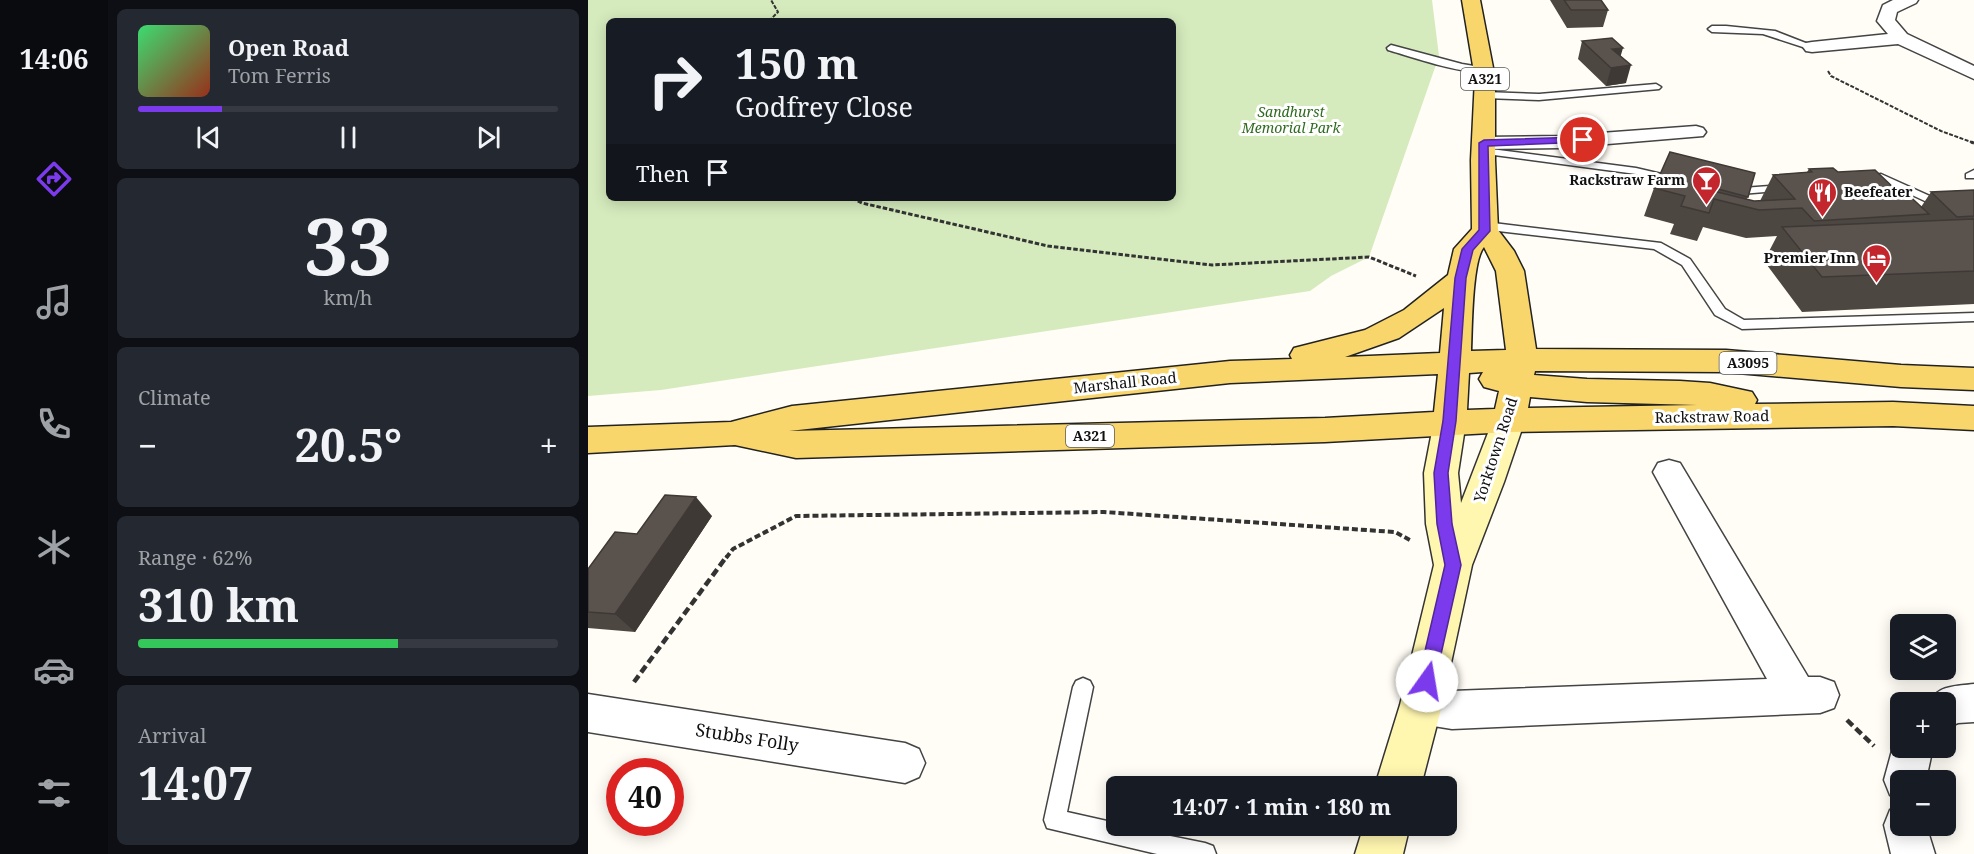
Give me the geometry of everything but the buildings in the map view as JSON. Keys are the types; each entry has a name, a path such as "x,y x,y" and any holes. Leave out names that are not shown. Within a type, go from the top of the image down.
{"main road":[{"name":"A321","path":"1471,0 1484,70 1485,229"},
{"name":"Yorktown Road","path":"1450,421 1461,278 1467,249 1485,229 1501,251 1510,271 1519,373 1509,420"},
{"path":"1230,372 1320,352 1380,334 1414,318 1461,278"},
{"name":"A3095","path":"1454,363 1469,371 1519,373 1648,359 1726,361 1901,376 1974,379"},
{"name":"Marshall Road","path":"731,434 792,418 1230,372 1454,363"},
{"name":"A3095","path":"1519,373 1539,389 1657,391 1725,397 1809,416"},
{"name":"Rackstraw Road","path":"1450,421 1893,414 1974,418"},
{"name":"Marshall Road","path":"588,440 731,434 796,445 1325,430 1450,421"}],"street":[{"path":"1910,0 1903,0 1889,9 1886,21 1901,38 1974,73"},
{"path":"1812,47 1901,38"},
{"path":"1483,147 1696,132"},
{"name":"Yorktown Road","path":"1401,776 1421,705 1453,565 1487,482 1509,420"},
{"name":"Yorktown Road","path":"1450,421 1441,473 1444,524 1453,565"},
{"path":"1421,705 1452,710 1808,695 1669,472"},
{"path":"1956,704 1974,703"},
{"name":"Stubbs Folly","path":"598,715 905,763"},
{"path":"1379,854 1385,836"},
{"path":"1908,836 1913,854"}],"lane":[{"path":"1712,29 1737,27 1776,32 1812,47"},
{"path":"1391,48 1461,68 1484,70"},
{"path":"1485,95 1539,97 1656,87"},
{"path":"1483,147 1636,171 1690,184"},
{"path":"1859,180 1881,177 1974,220"},
{"path":"1712,189 1734,194 1802,186"},
{"path":"1485,229 1657,246 1686,262 1720,312 1742,325 1974,317"},
{"path":"1083,687 1055,820 1204,854"}],"path":[{"path":"771,0 778,12 772,18"},
{"path":"1812,47 1831,76 1941,131 1974,143"},
{"path":"858,201 1048,246 1212,265 1369,257 1426,280"},
{"path":"598,715 732,549 796,516 1104,512 1292,523 1395,532 1453,565"},
{"path":"1808,695 1908,767"}],"green space":[{"name":"Sandhurst Memorial Park","path":"588,0 1432,0 1439,56 1369,257 1331,276 1310,291 661,390 588,396"}],"place":[{"name":"Rackstraw Farm","path":"1706,206"},
{"name":"Beefeater","path":"1823,218"},
{"name":"Premier Inn","path":"1877,284"}],"route":[{"path":"1427,681 1453,565 1444,524 1441,473 1450,421 1461,278 1467,249 1485,231 1484,143 1583,140"}]}
